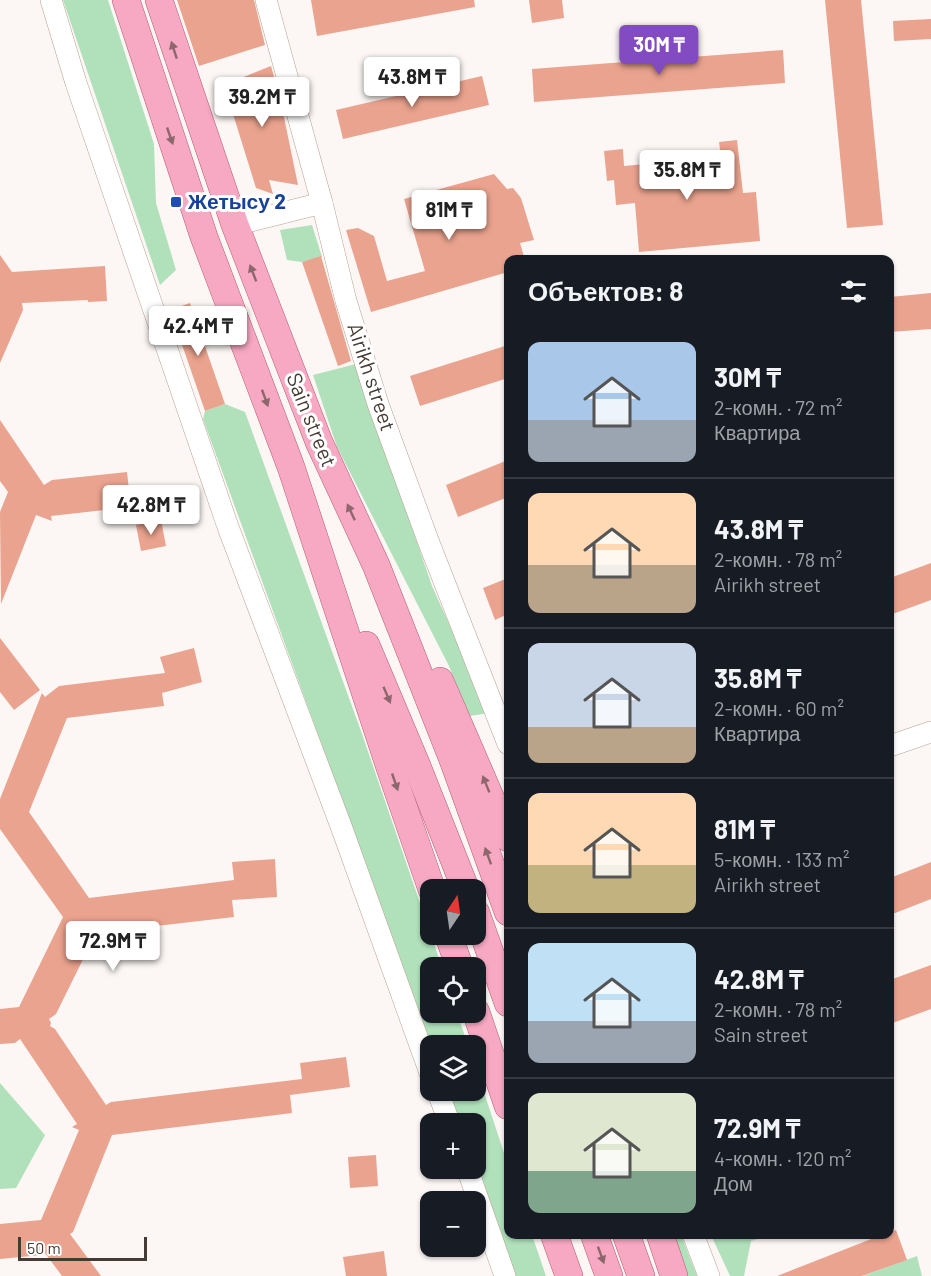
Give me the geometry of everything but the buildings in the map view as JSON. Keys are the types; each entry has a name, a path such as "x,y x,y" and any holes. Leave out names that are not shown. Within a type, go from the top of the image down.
{"main road":[{"name":"Sain street","path":"126,0 204,237 291,467 417,766 462,879"},
{"name":"Sain street","path":"159,0 235,225 319,442 375,565 453,760 504,901"},
{"name":"Sain street","path":"291,467 428,879"},
{"name":"Sain street","path":"375,565 432,662 504,829"},
{"path":"486,941 504,991"},
{"path":"480,1023 504,1094"},
{"path":"556,1239 569,1276"},
{"path":"596,1239 609,1276"},
{"path":"628,1239 641,1276"},
{"path":"662,1239 674,1276"}],"street":[{"path":"51,0 76,82 228,527 337,814 420,1045"},
{"name":"Airikh street","path":"266,0 322,203 346,301 385,424 504,734"},
{"path":"235,225 322,203"},
{"path":"894,745 931,732"},
{"path":"471,1179 505,1276"},
{"path":"695,1239 709,1276"}],"green space":[{"path":"63,0 108,0 154,144 156,203 176,270 160,285"},
{"path":"312,225 322,257 302,262 287,260 280,230"},
{"path":"356,364 432,586 489,713 470,716 448,664 337,447 313,375"},
{"path":"225,404 245,412 361,731 420,903 420,945 434,945 439,957 420,957 420,1015 203,419 205,411"},
{"path":"423,1023 460,1023 465,1035 427,1035"},
{"path":"0,1083 45,1135 16,1188 0,1189"},
{"path":"486,1098 504,1153 504,1239 533,1239 546,1276 514,1276 486,1199 486,1191 483,1191 479,1179 486,1179 486,1113 455,1113 451,1101 486,1101"},
{"path":"669,1239 683,1239 697,1276 683,1276"},
{"path":"713,1239 757,1239 751,1241 744,1276 730,1276"},
{"path":"917,1256 922,1276 863,1276"}],"place":[{"name":"Жетысу 2","path":"176,202"}]}
